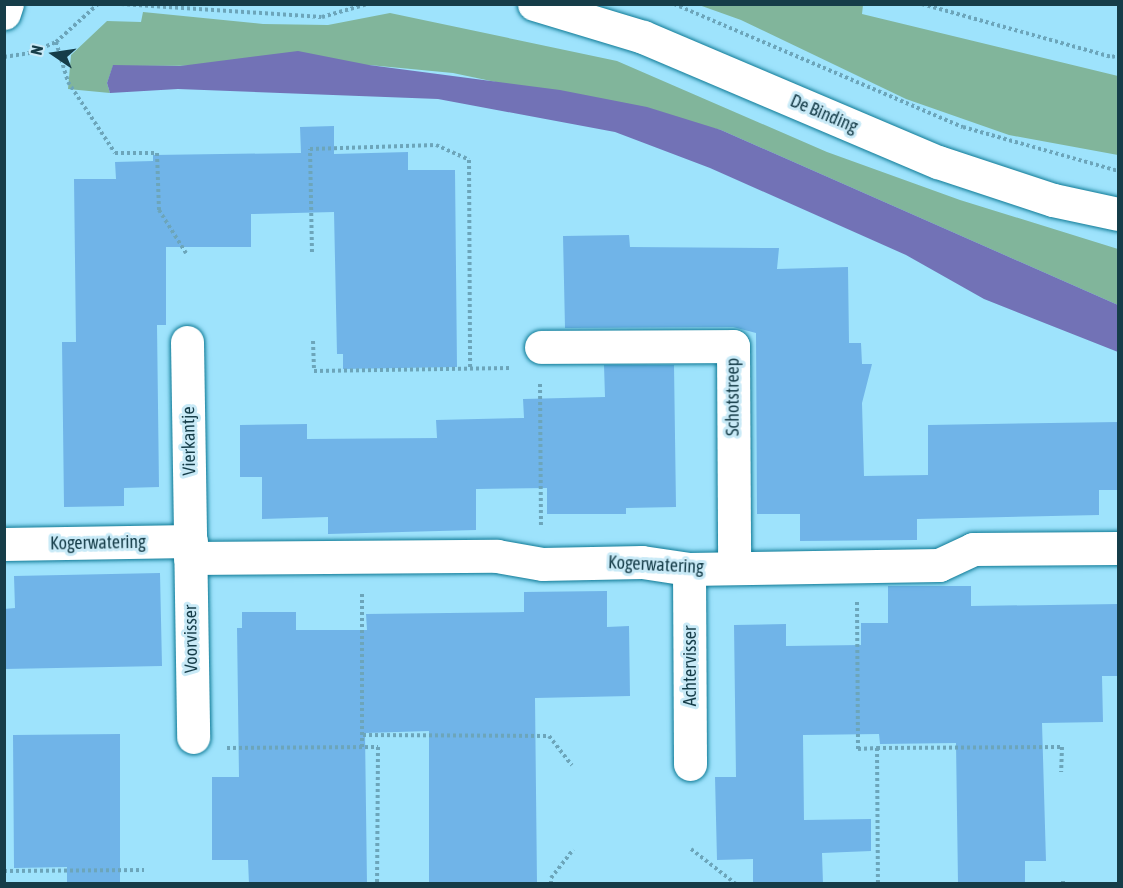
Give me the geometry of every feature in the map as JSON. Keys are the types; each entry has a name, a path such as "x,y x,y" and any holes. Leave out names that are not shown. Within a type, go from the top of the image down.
{"street":[{"path":"4,13 7,4"},
{"name":"De Binding","path":"534,4 643,37 938,162 1053,200 1119,214"},
{"name":"Vierkantje","path":"187,342 190,550"},
{"name":"Schotstreep","path":"532,364 733,346 734,568"},
{"name":"Kogerwatering","path":"4,544 361,555 498,556 542,564 642,562 689,568 939,565 973,549 1119,548"},
{"name":"Voorvisser","path":"190,550 205,742"},
{"name":"Achtervisser","path":"689,568 690,764"}],"path":[{"path":"4,57 30,53 56,42 98,4"},
{"path":"121,4 321,17 367,4"},
{"path":"674,4 963,127 1119,171"},
{"path":"922,4 1112,57 1119,55"},
{"path":"56,42 68,82 115,153 157,153 159,210 186,253"},
{"path":"312,252 310,149 436,145 469,160 470,369"},
{"path":"313,341 314,371 470,369 532,364 542,564"},
{"path":"361,555 362,747"},
{"path":"857,566 858,749 1062,747 1061,772"},
{"path":"363,735 549,736 572,765"},
{"path":"205,742 378,747 377,884"},
{"path":"877,748 878,884"},
{"path":"691,849 736,884"},
{"path":"551,884 551,878 573,850"},
{"path":"4,871 144,870"}],"green space":[{"path":"699,5 863,5 862,14 1118,76 1118,155 1009,135 906,99 741,20"},
{"path":"143,12 263,24 328,25 390,13 617,61 827,152 960,200 1118,249 1118,305 721,130 453,73 369,65 113,66 107,83 110,93 68,89 71,55 107,21 141,22"}],"shaded area":[{"path":"298,51 369,65 560,90 647,107 721,130 1118,305 1118,352 984,299 906,255 710,168 615,132 438,99 178,89 110,93 107,83 113,65 180,66"}],"building":[{"path":"334,126 334,154 408,152 408,170 455,170 457,367 343,369 343,354 337,354 334,212 251,214 251,247 166,247 166,325 157,325 159,487 124,488 124,506 64,507 62,342 76,342 74,179 116,179 115,162 153,161 153,155 301,153 300,127"},
{"path":"629,235 630,247 779,248 777,269 848,267 849,343 861,343 862,364 872,364 862,403 864,476 928,475 928,425 1119,422 1119,490 1099,490 1099,515 917,519 917,540 800,541 800,514 757,514 756,333 733,327 565,328 563,236"},
{"path":"604,365 674,365 676,507 626,508 626,514 547,514 547,488 476,489 476,530 328,534 328,517 262,519 262,477 240,477 240,425 307,424 307,439 437,438 436,420 524,418 523,399 605,397"},
{"path":"160,573 162,666 4,669 4,609 15,608 14,576"},
{"path":"888,586 971,586 971,606 1119,604 1119,676 1102,676 1103,722 1042,723 1046,861 1025,861 1025,884 958,884 956,743 880,744 879,734 803,735 804,820 871,819 871,851 822,853 823,884 753,884 753,859 717,860 715,777 736,777 734,625 786,624 786,646 861,645 861,623 888,623"},
{"path":"607,591 607,627 629,626 630,696 535,698 537,884 429,884 429,731 365,733 367,884 249,884 248,860 212,860 212,777 239,777 237,628 242,628 242,612 296,612 296,630 367,630 366,614 524,612 524,592"},
{"path":"120,734 120,884 67,884 67,867 14,868 13,735"}]}
